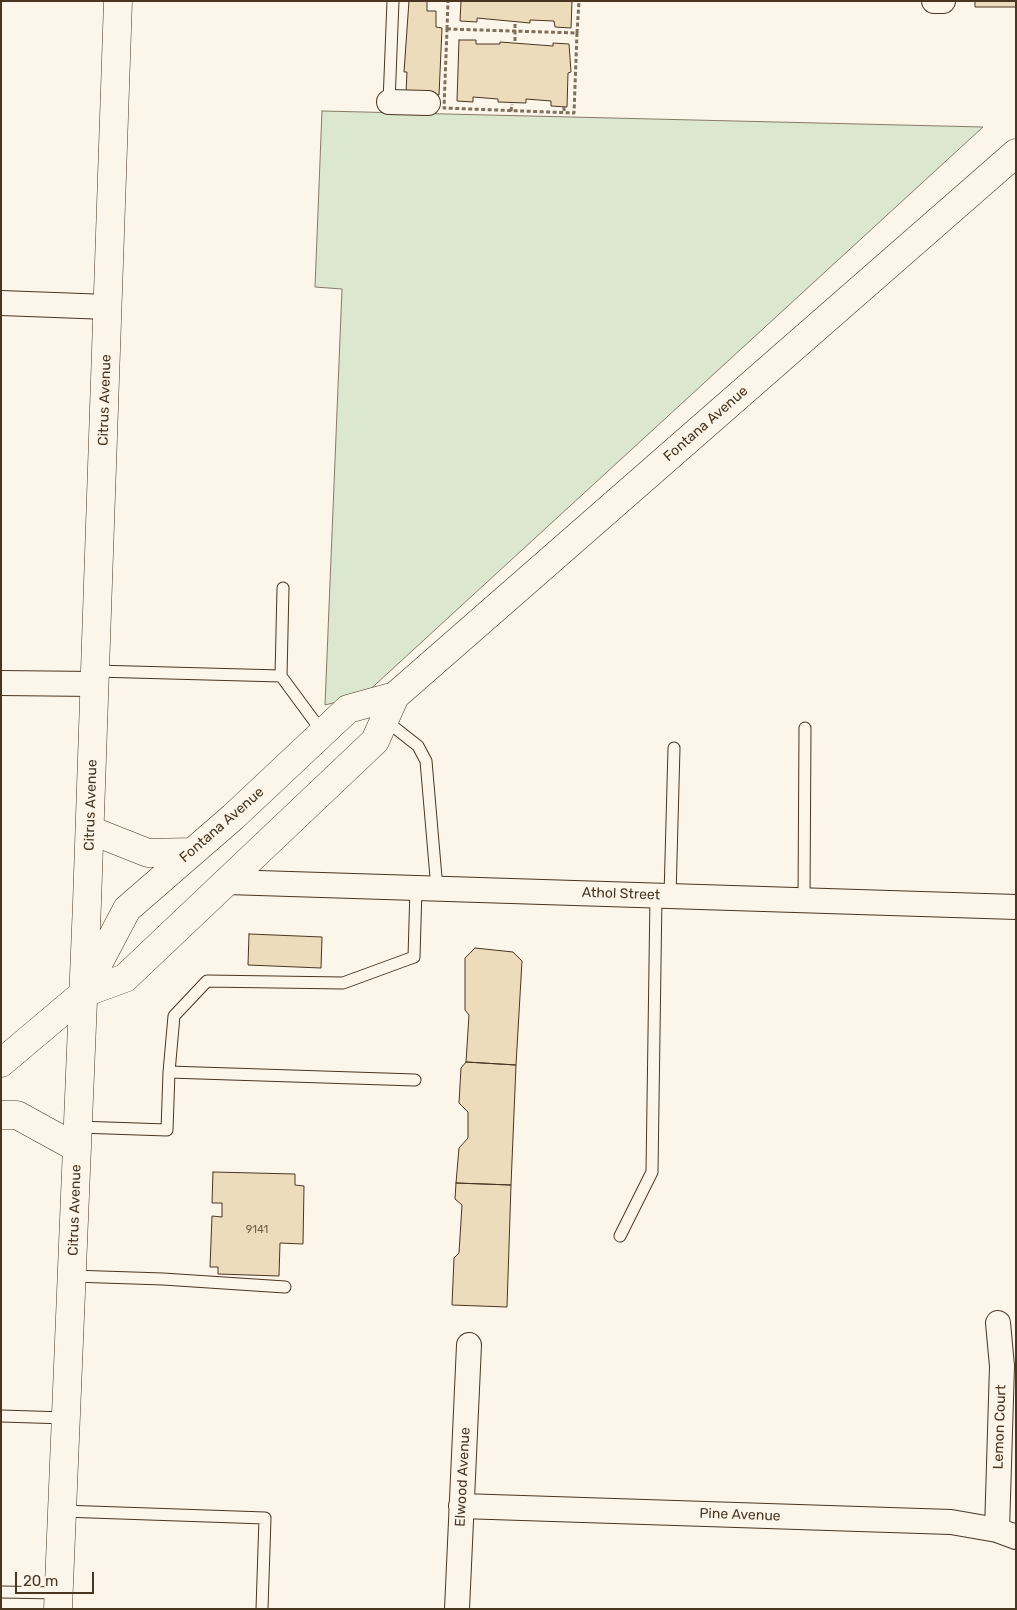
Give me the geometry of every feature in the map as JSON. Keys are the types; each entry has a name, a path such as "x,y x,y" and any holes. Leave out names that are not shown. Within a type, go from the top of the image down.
{"main road":[{"name":"Citrus Avenue","path":"58,1601 84,992 118,1"},
{"name":"Fontana Avenue","path":"1,1063 84,992 125,978 375,741 390,708 1016,153"},
{"name":"Fontana Avenue","path":"84,992 127,909 233,817 324,734 348,708 390,708"},
{"path":"90,830 148,853 191,852"},
{"path":"1,1115 17,1115 78,1138"}],"street":[{"path":"934,1 943,1"},
{"path":"389,102 428,103"},
{"path":"1,304 108,307"},
{"path":"1,683 95,678"},
{"name":"Athol Street","path":"227,882 1016,906"},
{"name":"Lemon Court","path":"998,1324 1002,1366 1006,1534"},
{"name":"Elwood Avenue","path":"457,1609 469,1345"},
{"name":"Pine Avenue","path":"462,1506 952,1522 1006,1534"}],"lane":[{"path":"389,102 393,1"},
{"path":"283,588 281,676 324,734"},
{"path":"95,678 281,676"},
{"path":"78,1138 167,1130 174,1016 207,981 343,983 414,957 427,889 426,761 418,746 390,708"},
{"path":"804,900 805,728"},
{"path":"620,1236 652,1172 663,896 674,748"},
{"path":"170,1072 415,1080"},
{"path":"72,1276 163,1278 285,1287"},
{"path":"1,1416 66,1418"},
{"path":"62,1511 265,1518 262,1609"},
{"path":"1,1592 58,1601"}],"path":[{"path":"448,1 444,108 574,113 579,1"},
{"path":"515,24 515,40"},
{"path":"447,28 578,34"},
{"path":"511,110 512,104"},
{"path":"564,107 564,112"}],"green space":[{"path":"322,111 983,127 364,695 325,705 342,289 315,287"}],"building":[{"path":"409,1 427,1 427,11 436,11 436,27 442,28 439,95 406,93 407,72 404,72"},
{"path":"461,1 572,1 571,28 555,27 554,21 530,20 530,23 477,18 477,22 460,21"},
{"path":"975,1 1016,1 1016,7 975,7"},
{"path":"459,40 476,40 476,44 500,44 500,42 553,46 553,43 569,44 571,72 568,73 567,107 551,106 551,101 526,99 526,103 498,102 498,99 473,97 473,102 457,101"},
{"path":"249,934 322,937 321,968 248,965"},
{"path":"475,948 513,952 522,961 516,1065 466,1062 469,1015 465,1010 465,958"},
{"path":"466,1062 516,1065 511,1185 456,1183 459,1148 468,1138 468,1112 459,1103 461,1068"},
{"path":"213,1172 295,1174 295,1185 304,1186 303,1244 280,1243 279,1276 218,1274 218,1267 210,1267 212,1216 222,1217 222,1203 212,1203"},
{"path":"456,1183 511,1185 507,1307 452,1305 454,1258 459,1253 462,1205 455,1199"}]}
